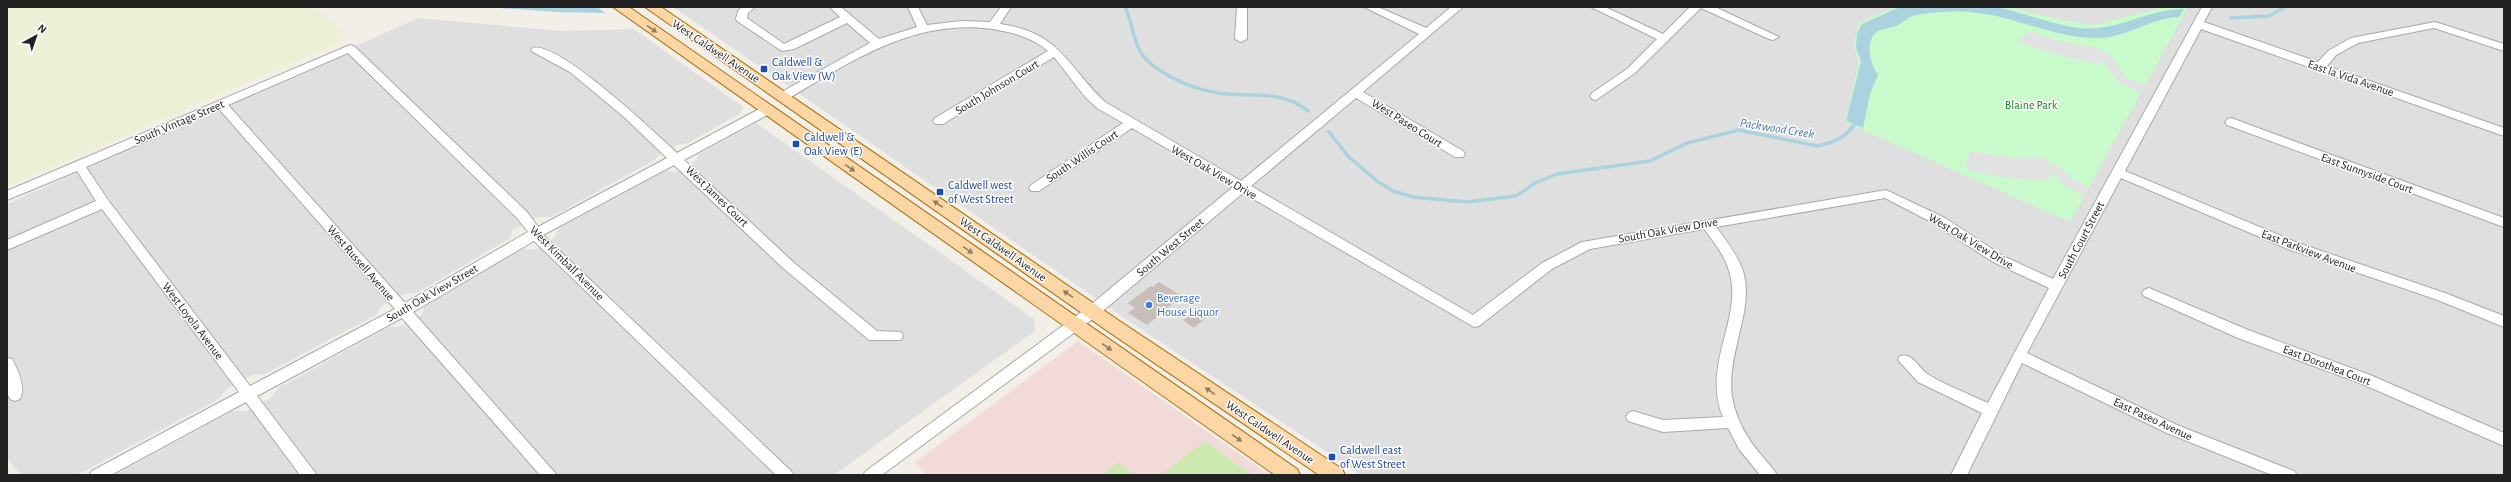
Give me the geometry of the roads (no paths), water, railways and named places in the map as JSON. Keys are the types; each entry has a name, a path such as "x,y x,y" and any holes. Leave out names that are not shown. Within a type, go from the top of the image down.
{"main road":[{"name":"West Caldwell Avenue","path":"620,7 1290,475"},
{"name":"West Caldwell Avenue","path":"652,7 1093,311 1335,475"},
{"path":"767,110 781,109 832,143 862,151"}],"street":[{"path":"750,7 743,11 741,19 782,48 790,47 847,18"},
{"path":"835,7 878,44"},
{"path":"782,96 878,44 924,29 913,7"},
{"path":"993,26 1006,7"},
{"path":"1241,39 1240,20 1242,7"},
{"path":"1369,7 1427,33"},
{"name":"South West Street","path":"871,475 1093,311 1240,187 1458,7"},
{"path":"1596,7 1665,38"},
{"path":"1596,96 1632,71 1696,7"},
{"path":"1706,7 1773,37"},
{"name":"South Court Street","path":"1959,475 2019,355 2207,7"},
{"name":"East la Vida Avenue","path":"2198,24 2504,132"},
{"name":"West Oak View Drive","path":"924,29 962,25 993,26 1030,36 1055,52 1084,89 1102,105 1130,124 1474,322"},
{"path":"2320,67 2332,53 2355,40 2435,25 2504,48"},
{"name":"South Vintage Street","path":"7,196 350,48"},
{"name":"West Kimball Avenue","path":"350,48 522,215 535,234 786,475"},
{"name":"West James Court","path":"537,50 574,70 628,114 677,158 788,265 874,336 896,336"},
{"name":"South Johnson Court","path":"938,122 1055,52"},
{"name":"West Paseo Court","path":"1355,93 1392,112 1424,136 1459,154"},
{"name":"West Russell Avenue","path":"221,104 549,475"},
{"name":"South Oak View Street","path":"97,475 403,311 535,234 767,110"},
{"name":"East Sunnyside Court","path":"2231,122 2504,223"},
{"name":"South Willis Court","path":"1035,188 1130,124"},
{"name":"West Loyola Avenue","path":"78,165 104,203 309,475"},
{"name":"East Parkview Avenue","path":"2117,172 2293,246 2440,296 2504,322"},
{"name":"West Oak View Drive","path":"1886,194 1940,221 1998,260 2057,286"},
{"name":"South Oak View Drive","path":"1474,322 1547,266 1587,245 1886,194"},
{"path":"7,245 104,203"},
{"path":"1706,224 1726,250 1738,278 1740,302 1722,372 1724,398 1739,437 1769,475"},
{"name":"East Dorothea Court","path":"2149,293 2243,334 2365,379 2504,440"},
{"name":"East Paseo Avenue","path":"2019,355 2172,429 2289,475"},
{"path":"1905,360 1923,378 1991,411"},
{"path":"7,363 13,376 15,395"},
{"path":"1633,417 1663,426 1732,422"}],"water":[{"path":"1959,5 1994,7 2073,27 2086,28 2098,28 2120,24 2151,14 2184,9 2179,17 2158,21 2119,35 2098,38 2052,32 1992,15 1969,12 1939,12 1909,17 1899,25 1878,31 1871,40 1871,59 1878,75 1870,94 1863,128 1846,121 1861,61 1856,48 1857,33 1862,24 1900,7"},
{"path":"487,7 597,7 605,13 557,12"}],"waterway":[{"name":"Packwood Creek","path":"1125,7 1141,53 1152,65 1172,78 1191,86 1218,93 1264,95 1286,99 1308,111"},
{"name":"Packwood Creek","path":"2231,18 2269,16 2285,7"},
{"name":"Packwood Creek","path":"1329,132 1349,157 1377,181 1393,191 1413,197 1467,202 1516,196 1535,183 1557,174 1650,161 1687,143 1739,130 1817,146 1840,138 1848,132 1856,122"}],"place":[{"name":"Caldwell & Oak View (W)","path":"764,69"},
{"name":"Caldwell & Oak View (E)","path":"796,144"},
{"name":"Caldwell west of West Street","path":"940,192"},
{"name":"Beverage House Liquor","path":"1149,305"},
{"name":"Caldwell east of West Street","path":"1332,457"}],"park label":[{"name":"Blaine Park","path":"2031,105"}]}
